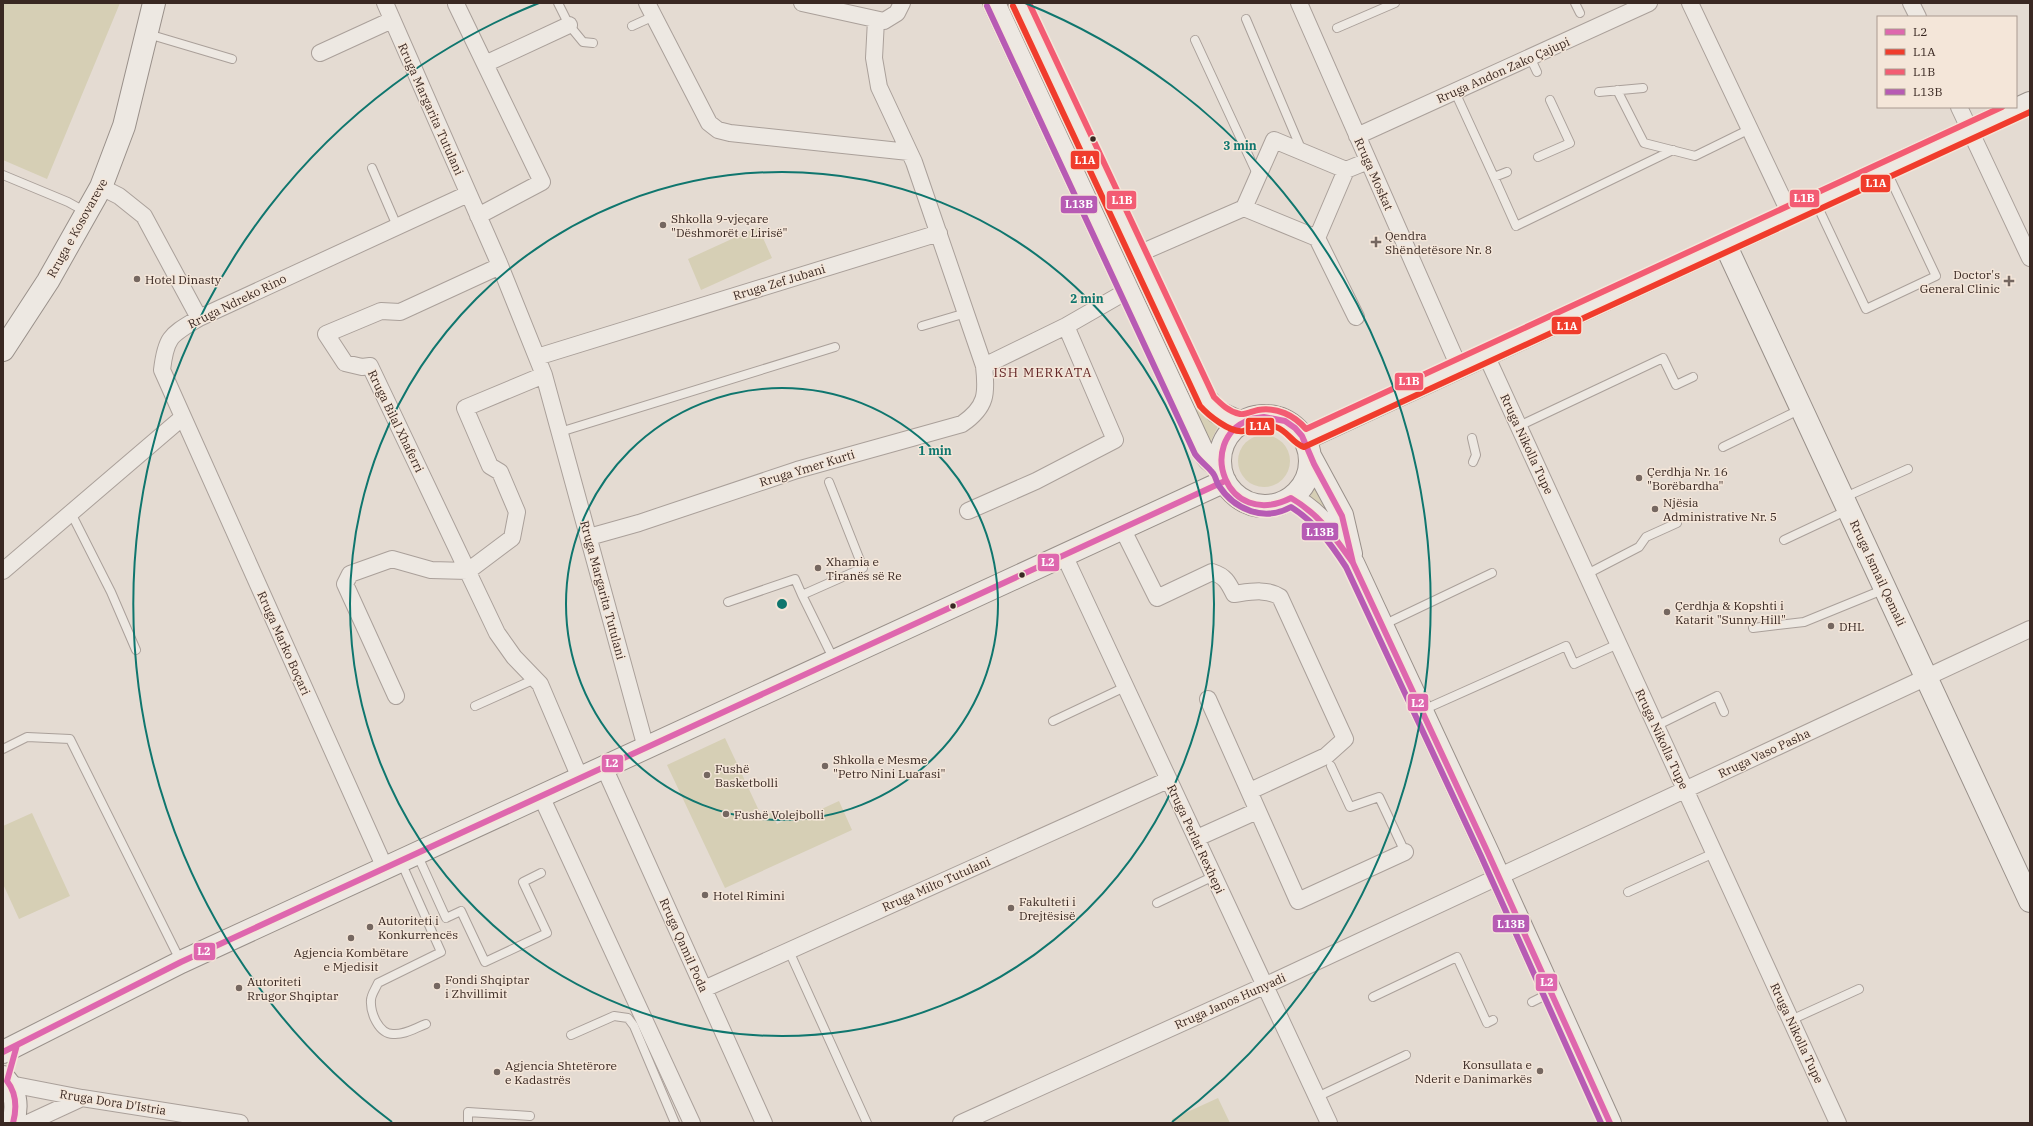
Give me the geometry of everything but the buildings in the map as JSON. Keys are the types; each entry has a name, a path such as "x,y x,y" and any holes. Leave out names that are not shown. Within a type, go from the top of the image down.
{"main road":[{"name":"Rruga e Kosovareve","path":"3,350 48,281 101,187 124,126 154,3"},
{"path":"994,3 1202,450 1223,474 1237,496 1254,505 1273,506 1291,498 1302,487 1309,472 1307,448"},
{"path":"1020,3 1207,402 1222,415 1241,423"},
{"path":"1307,448 1459,367 2030,103"},
{"name":"Rruga Ismail Qemali","path":"1726,244 2030,901"},
{"path":"1223,474 1221,450 1229,434 1241,423 1255,417 1269,416 1283,420 1295,428 1342,515 1353,563"},
{"path":"13,1123 16,1110 15,1097 7,1081 10,1048 181,962 1122,528 1223,474"},
{"path":"1291,498 1306,506 1325,524 1353,563 1499,876 1610,1123"}],"street":[{"name":"Rruga Margarita Tutulani","path":"385,3 500,266 544,375 646,748"},
{"path":"802,3 884,21 897,13 902,3"},
{"name":"Rruga Moskat","path":"1299,3 1459,367"},
{"path":"1690,3 1790,214"},
{"path":"1911,3 1918,16"},
{"path":"456,4 542,182 478,216"},
{"name":"Rruga Andon Zako Çajupi","path":"1357,136 1645,4"},
{"path":"651,10 709,123 718,130 730,134 909,152"},
{"path":"320,53 392,20"},
{"path":"876,20 874,58 879,87 909,152 938,233"},
{"path":"485,64 569,25"},
{"path":"1960,108 2030,258"},
{"path":"1138,254 1244,208 1274,140 1346,170"},
{"path":"1317,238 1346,170 1368,161"},
{"path":"101,187 119,196 144,216 199,318"},
{"name":"Rruga Ndreko Rino","path":"183,417 162,370 164,348 175,333 199,318 468,194"},
{"path":"1244,208 1317,238 1356,317"},
{"name":"Rruga Ymer Kurti","path":"589,537 646,520 797,470 962,424 974,416 983,402 987,390 984,366 938,233"},
{"name":"Rruga Zef Jubani","path":"537,358 938,233"},
{"name":"Rruga Bilal Xhaferri","path":"500,266 400,312 380,311 326,334 345,363 362,367 370,366 497,633 514,658 540,684 580,778"},
{"path":"984,366 1066,326 1127,291"},
{"path":"968,511 1036,481 1115,440 1066,326"},
{"name":"Rruga Nikolla Tupe","path":"1486,355 1505,402 1519,426 1838,1123"},
{"path":"396,696 345,584 350,574 392,559 431,570 468,571 512,538 517,512 500,472 490,466 465,408 544,375"},
{"path":"3,571 183,417"},
{"name":"Rruga Marko Boçari","path":"183,417 401,861"},
{"path":"1122,528 1157,598 1212,572 1221,575 1228,582 1234,594 1273,592 1280,597 1345,739 1326,756 1250,791"},
{"name":"Rruga Perlat Rexhepi","path":"1064,555 1329,1123"},
{"name":"Rruga Vaso Pasha","path":"1499,876 2030,629"},
{"path":"1208,699 1298,901 1405,852"},
{"name":"Rruga Qamil Poda","path":"604,767 764,1123"},
{"name":"Rruga Milto Tutulani","path":"704,989 1168,780"},
{"path":"541,796 692,1123"},
{"path":"1197,838 1257,811"},
{"name":"Rruga Janos Hunyadi","path":"970,1121 1499,876"},
{"name":"Rruga Dora D'Istria","path":"7,1081 82,1098 240,1123"},
{"path":"28,1123 46,1119 82,1098"}],"lane":[{"path":"558,3 569,25 583,42 592,43"},
{"path":"1337,28 1395,3"},
{"path":"1575,3 1580,13"},
{"path":"632,26 651,10"},
{"path":"1246,19 1302,151"},
{"path":"147,34 232,59"},
{"path":"1195,40 1258,176"},
{"path":"1530,57 1537,72"},
{"path":"1599,92 1643,88"},
{"path":"1617,90 1644,143 1695,156 1750,129"},
{"path":"1455,92 1516,226 1673,150"},
{"path":"1538,157 1570,143 1550,100"},
{"path":"372,168 397,226"},
{"path":"1816,202 1866,308 1936,276 1886,170"},
{"path":"1494,177 1507,172"},
{"path":"3,175 68,202 87,212"},
{"path":"922,326 966,313"},
{"path":"560,432 835,347"},
{"path":"1519,426 1663,358 1676,385 1693,377"},
{"path":"1723,447 1802,409"},
{"path":"1472,438 1476,455 1473,462"},
{"path":"1784,540 1908,469"},
{"path":"802,595 863,568 829,482"},
{"path":"70,513 111,592 136,650"},
{"path":"1587,574 1639,547 1646,537 1677,523"},
{"path":"1382,626 1492,573"},
{"path":"728,602 795,579 834,661"},
{"path":"1753,628 1804,622 1885,589"},
{"path":"1422,710 1566,646 1574,664 1618,644"},
{"path":"475,706 535,679"},
{"path":"1052,721 1125,687"},
{"path":"1656,726 1717,696 1724,712"},
{"path":"3,749 27,737 70,739 181,962"},
{"path":"1332,766 1350,807 1380,797 1405,852"},
{"path":"1628,892 1714,853"},
{"path":"401,861 446,918 461,911 485,962 547,933 523,882 541,873"},
{"path":"401,861 441,952 378,983 371,1000 375,1019 382,1031 392,1034 404,1033 426,1024"},
{"path":"1157,903 1214,876"},
{"path":"789,951 867,1123"},
{"path":"1373,997 1457,956 1487,1022 1492,1020"},
{"path":"1791,1020 1859,989"},
{"path":"1532,1002 1551,993"},
{"path":"571,1035 614,1016 628,1018 634,1026 675,1123"},
{"path":"1317,1097 1406,1054"},
{"path":"468,1123 468,1112 530,1116"}],"shaded area":[{"path":"3,3 120,3 47,179 3,160"},
{"path":"758,227 772,258 701,290 688,259"},
{"path":"1200,407 1219,424 1211,441 1209,441 1194,410"},
{"path":"1259,435 1269,435 1283,442 1290,456 1290,466 1283,480 1269,487 1259,487 1249,483 1242,476 1238,466 1238,456 1242,446 1249,439"},
{"path":"1316,485 1333,515 1310,497"},
{"path":"725,738 762,817 771,813 777,824 799,813 802,818 839,801 852,830 725,888 667,765"},
{"path":"32,813 70,896 19,919 3,884 3,826"},
{"path":"1218,1098 1230,1123 1174,1123 1172,1119"}],"transit line":[{"name":"L1B","path":"1029,3 1214,397 1229,410 1240,414 1265,409 1285,413 1291,416 1306,429 2000,108"},
{"name":"L13B","path":"987,6 1195,454 1213,474 1218,484 1233,502 1251,511 1261,513 1271,513 1291,507 1300,513 1322,534 1346,567 1481,856 1601,1123"},
{"name":"L1A","path":"1013,6 1200,406 1208,414 1232,429 1243,431 1263,426 1272,426 1284,431 1297,443 1304,447 2030,112"},
{"name":"L2","path":"1264,417 1285,421 1295,428 1302,436 1314,464 1342,516 1353,563 1326,527 1310,512 1291,498 1268,505 1249,503 1235,493 1225,479 1222,462 1224,445 1233,430 1249,420 1264,417"},
{"name":"L2","path":"3,1052 181,962 1225,481"},
{"name":"L2","path":"1353,563 1488,853 1610,1123"},
{"name":"L2","path":"13,1123 15,1101 13,1091 7,1081 17,1045"}],"place":[{"name":"Shkolla 9-vjeçare \"Dëshmorët e Lirisë\"","path":"663,225"},
{"name":"Qendra Shëndetësore Nr. 8","path":"1376,242"},
{"name":"Hotel Dinasty","path":"137,279"},
{"name":"Doctor's General Clinic","path":"2009,281"},
{"name":"Çerdhja Nr. 16 \"Borëbardha\"","path":"1639,478"},
{"name":"Njësia Administrative Nr. 5","path":"1655,509"},
{"name":"Xhamia e Tiranës së Re","path":"818,568"},
{"name":"Çerdhja & Kopshti i Katarit \"Sunny Hill\"","path":"1667,612"},
{"name":"DHL","path":"1831,626"},
{"name":"Shkolla e Mesme \"Petro Nini Luarasi\"","path":"825,766"},
{"name":"Fushë Basketbolli","path":"707,775"},
{"name":"Fushë Volejbolli","path":"726,814"},
{"name":"Hotel Rimini","path":"705,895"},
{"name":"Fakulteti i Drejtësisë","path":"1011,908"},
{"name":"Autoriteti i Konkurrencës","path":"370,927"},
{"name":"Agjencia Kombëtare e Mjedisit","path":"351,938"},
{"name":"Fondi Shqiptar i Zhvillimit","path":"437,986"},
{"name":"Autoriteti Rrugor Shqiptar","path":"239,988"},
{"name":"Konsullata e Nderit e Danimarkës","path":"1540,1071"},
{"name":"Agjencia Shtetërore e Kadastrës","path":"497,1072"}],"district":[{"name":"ISH MERKATA","path":"1043,372"}]}
